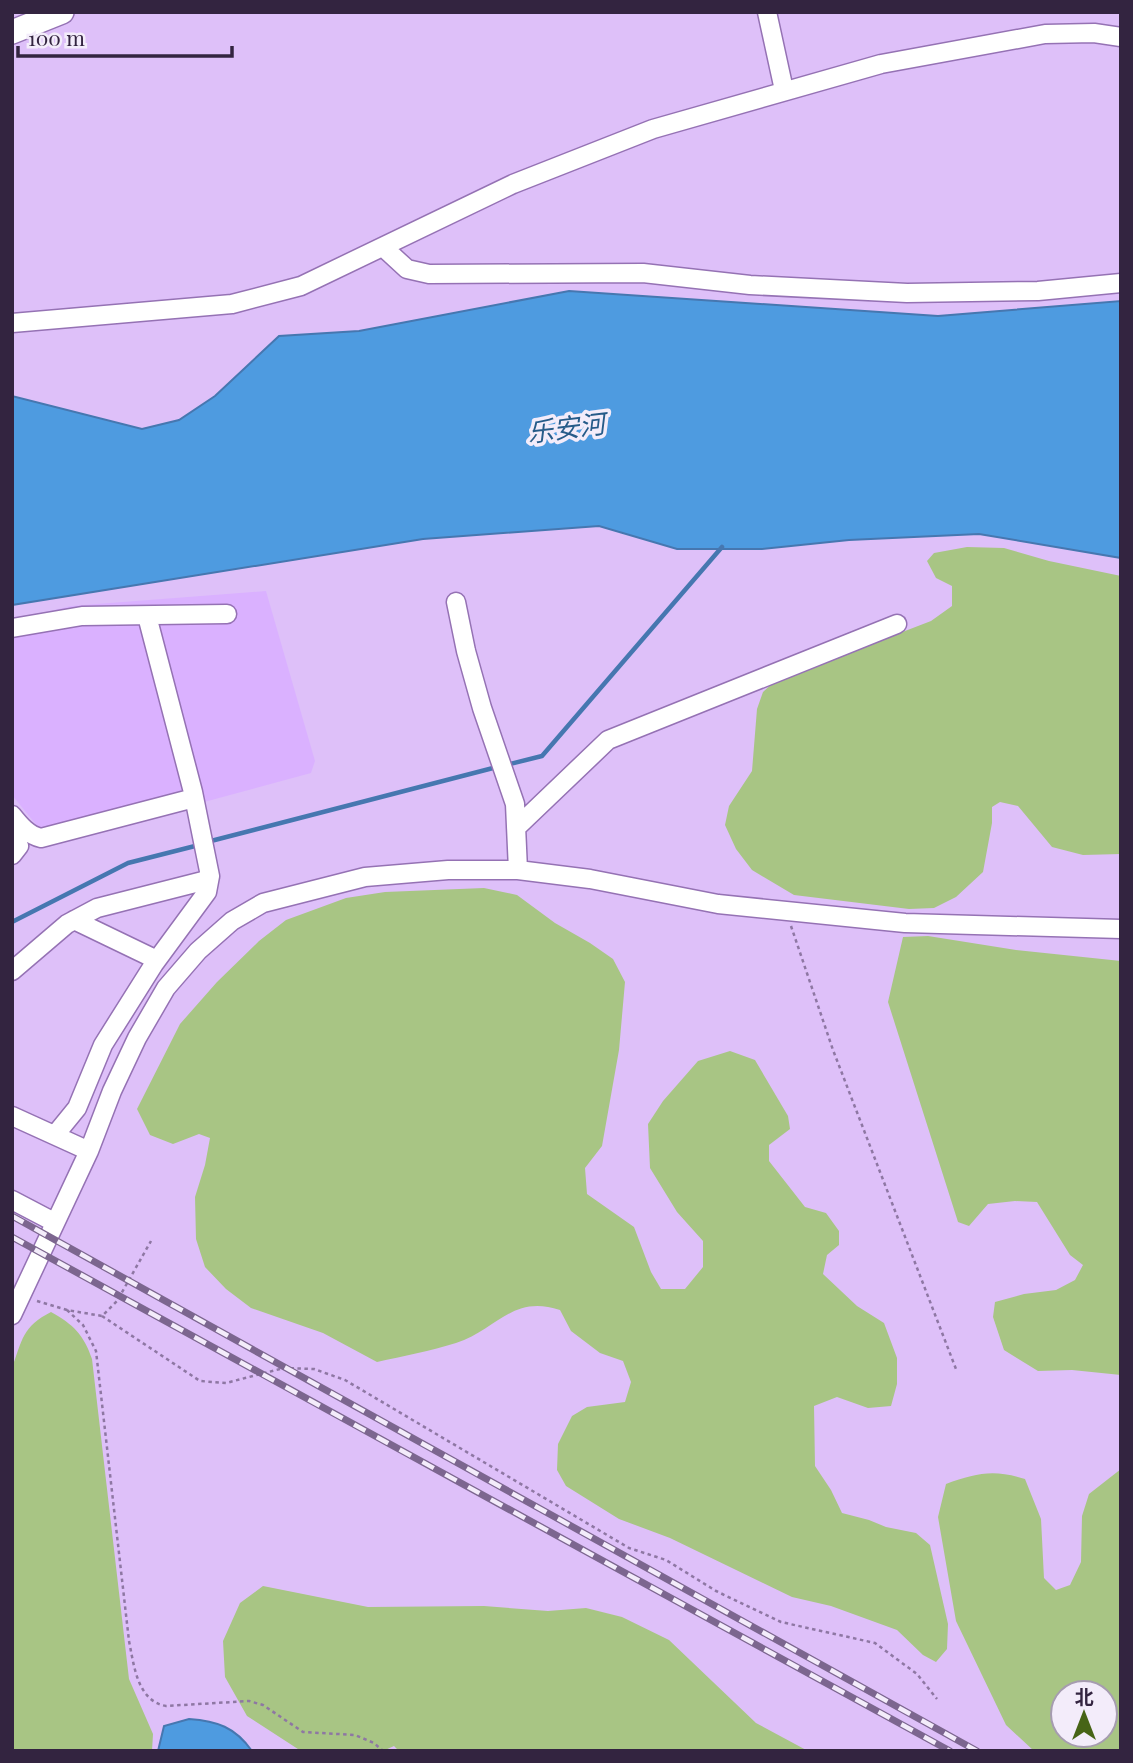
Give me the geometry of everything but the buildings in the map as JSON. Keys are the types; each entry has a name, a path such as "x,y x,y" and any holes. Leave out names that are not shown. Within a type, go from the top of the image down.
{"main road":[{"path":"12,32 62,12"}],"street":[{"path":"767,12 784,90"},
{"path":"12,323 232,304 301,286 513,184 640,134 784,90 881,64 1045,34 1094,33 1121,37"},
{"path":"383,247 407,269 429,274 643,273 750,285 907,293 1038,290 1121,283"},
{"path":"456,602 472,674 515,804 518,870"},
{"path":"12,628 82,616 227,614"},
{"path":"55,1135 77,1108 103,1045 157,960 207,892 210,876 194,798 147,616"},
{"path":"516,828 608,740 897,624"},
{"path":"12,815 20,826 41,838 194,798"},
{"path":"12,833 19,846 12,855"},
{"path":"12,1315 89,1150 122,1070 166,988 198,951 232,921 263,903 365,877 448,870 518,870 590,879 718,904 905,923 1121,929"},
{"path":"12,971 74,920 97,908 203,881 210,876"},
{"path":"74,920 157,960"},
{"path":"12,1116 89,1150"},
{"path":"12,1200 54,1222"}],"path":[{"path":"786,911 834,1050 956,1368"},
{"path":"102,1316 117,1301 151,1241"},
{"path":"20,1296 67,1310 102,1316 200,1381 226,1382 284,1368 314,1369 345,1380 629,1548 666,1560 716,1591 780,1622 875,1643 917,1674 937,1699"},
{"path":"67,1310 83,1325 96,1351 129,1641 138,1679 146,1695 157,1705 166,1706 249,1701 263,1705 303,1732 355,1735 374,1743 383,1751"}],"shaded area":[{"path":"266,591 315,761 311,773 60,841 47,838 12,795 12,620 71,606"}],"green space":[{"path":"967,547 1004,548 1049,561 1121,576 1121,854 1083,855 1052,847 1018,806 1000,802 992,807 992,823 983,872 956,897 934,908 909,909 794,895 752,870 736,849 725,825 729,806 752,771 757,709 763,692 775,681 931,621 952,606 952,586 936,578 927,561 934,553"},
{"path":"484,888 517,895 555,923 590,943 613,959 625,982 619,1050 602,1146 585,1168 587,1194 634,1227 651,1272 661,1289 685,1289 703,1267 703,1241 677,1212 650,1168 648,1124 663,1101 698,1061 730,1051 755,1060 788,1116 790,1129 769,1145 769,1161 805,1207 826,1213 839,1231 839,1245 827,1255 823,1274 857,1306 884,1323 897,1358 897,1384 891,1406 868,1408 837,1397 814,1406 815,1466 842,1513 916,1533 930,1545 948,1624 947,1649 936,1662 923,1655 897,1630 831,1606 792,1597 670,1538 619,1519 566,1486 557,1470 558,1444 572,1416 587,1407 625,1402 631,1382 623,1361 600,1353 571,1331 560,1310 543,1306 517,1310 456,1343 377,1362 323,1333 251,1308 226,1289 205,1267 196,1239 195,1197 210,1138 199,1134 173,1144 150,1135 137,1109 180,1024 217,982 259,941 286,920 346,898 385,892"},
{"path":"928,936 1016,950 1121,961 1121,1375 1072,1370 1038,1371 1004,1350 993,1317 995,1302 1024,1294 1056,1290 1075,1280 1083,1265 1070,1255 1037,1202 988,1204 969,1226 958,1222 888,1002 903,937"},
{"path":"51,1312 77,1331 92,1359 129,1679 153,1734 152,1751 12,1751 12,1368 29,1328"},
{"path":"1121,1469 1121,1751 1034,1751 1006,1725 956,1621 938,1517 946,1484 967,1477 994,1473 1025,1479 1041,1519 1044,1578 1056,1590 1070,1585 1081,1562 1082,1516 1089,1494"},
{"path":"263,1586 368,1607 484,1606 548,1611 586,1608 622,1617 669,1640 756,1723 808,1751 399,1751 394,1746 383,1751 301,1751 247,1716 225,1677 223,1641 240,1603"}],"water":[{"name":"乐安河","path":"569,291 938,316 1121,301 1121,558 979,534 849,540 762,549 677,549 599,526 423,539 12,605 12,396 142,429 179,420 215,396 279,336 359,331"},
{"path":"189,1719 208,1721 225,1727 239,1736 252,1751 158,1751 164,1726"}],"waterway":[{"path":"506,765 542,756 722,547"},
{"path":"207,842 497,767"},
{"path":"12,922 128,863 199,845"}],"railway":[{"path":"12,1216 977,1751"},
{"path":"12,1237 950,1751"}]}
